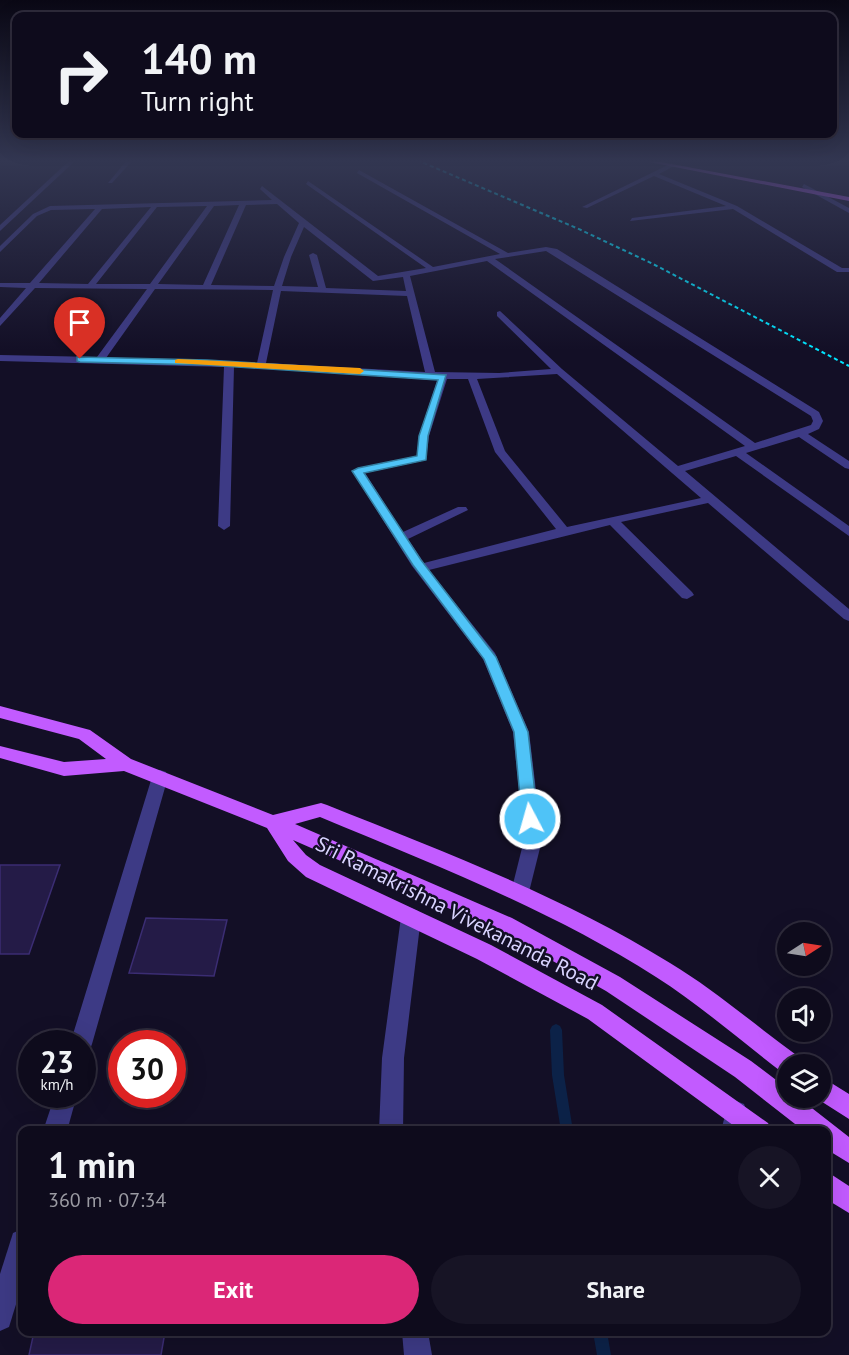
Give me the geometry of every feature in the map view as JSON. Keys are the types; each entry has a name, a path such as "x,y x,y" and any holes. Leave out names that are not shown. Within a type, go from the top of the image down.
{"main road":[{"path":"0,712 84,734 125,765 273,822 505,924 613,984 744,1069 817,1126"},
{"path":"0,752 64,769 125,765"},
{"path":"273,822 321,810 520,892 597,931 665,971 777,1055"},
{"name":"Sri Ramakrishna Vivekananda Road","path":"273,822 288,850 299,862 313,871 484,952 595,1012 734,1122"},
{"path":"831,1095 849,1108"},
{"path":"831,1137 849,1151"},
{"path":"831,1187 849,1201"}],"street":[{"path":"0,250 28,223"},
{"path":"0,323 86,223"},
{"path":"90,286 141,223"},
{"path":"100,360 198,223"},
{"path":"206,287 234,223"},
{"path":"303,223 376,279 507,255 546,249 554,251 816,414 818,421 815,426 800,433 677,470"},
{"path":"261,365 276,288 293,240 303,223"},
{"path":"366,223 432,269"},
{"path":"450,223 507,255"},
{"path":"762,223 840,270 849,270"},
{"path":"313,255 323,290"},
{"path":"488,258 754,447"},
{"path":"406,274 431,376"},
{"path":"0,285 276,288 411,294"},
{"path":"500,314 558,371 849,616"},
{"path":"0,358 261,365 443,377 517,377 558,371"},
{"path":"224,525 229,364"},
{"path":"443,377 423,436 422,458 358,471 421,568 490,657 521,732 533,840 520,892"},
{"path":"472,377 500,452 564,531"},
{"path":"800,433 849,466"},
{"path":"738,452 849,532"},
{"path":"421,568 564,531 711,499"},
{"path":"401,538 462,510"},
{"path":"613,521 687,595"},
{"path":"85,1030 160,777"},
{"path":"391,1126 393,1058 411,917"},
{"path":"57,1126 62,1108"},
{"path":"0,1318 18,1256"},
{"path":"416,1336 418,1355"}],"building":[{"path":"0,865 60,865 29,954 0,954"},
{"path":"146,918 227,920 214,976 129,973"},
{"path":"33,1336 164,1336 161,1355 29,1355"}],"waterway":[{"path":"556,1030 558,1075 566,1126"},
{"path":"601,1336 604,1355"}],"railway":[{"path":"565,223 653,264 849,366"}],"slow traffic":[{"path":"178,361 360,371"}],"route":[{"path":"80,359 207,363 443,377 423,436 422,458 358,471 417,562 490,657 521,732 530,819"}]}
